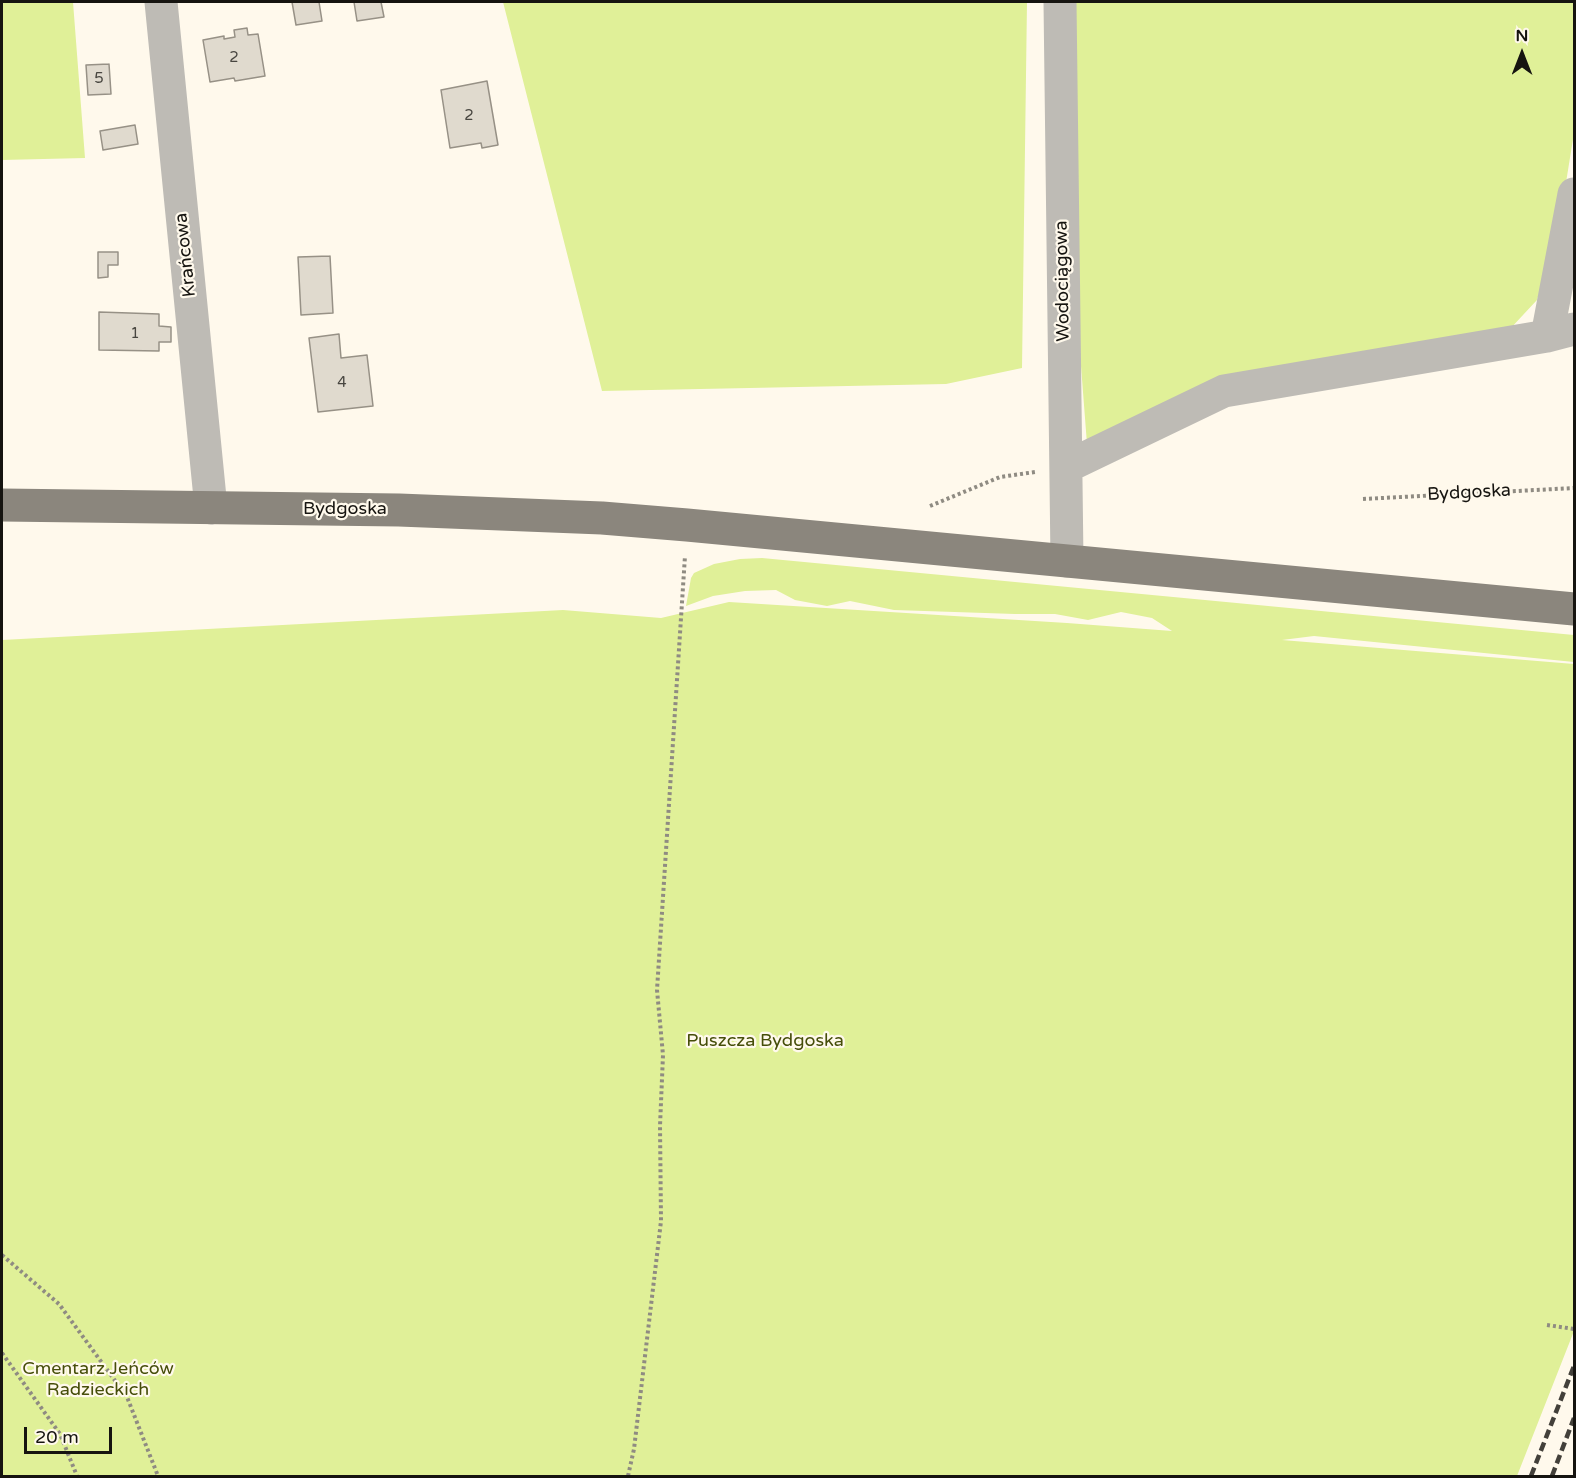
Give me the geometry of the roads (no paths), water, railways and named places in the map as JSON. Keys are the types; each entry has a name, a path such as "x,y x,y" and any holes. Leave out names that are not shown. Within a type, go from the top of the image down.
{"main road":[{"name":"Bydgoska","path":"2,505 399,510 602,518 1575,609"}],"street":[{"name":"Krańcowa","path":"160,2 211,508"},
{"name":"Wodociągowa","path":"1060,2 1067,561"},
{"path":"1066,467 1224,392 1561,332 1575,194"}],"railway":[{"path":"1531,1476 1574,1366"},
{"path":"1552,1476 1574,1418"}],"park label":[{"name":"Puszcza Bydgoska","path":"765,1041"},
{"name":"Cmentarz Jeńców Radzieckich","path":"98,1379"}]}
